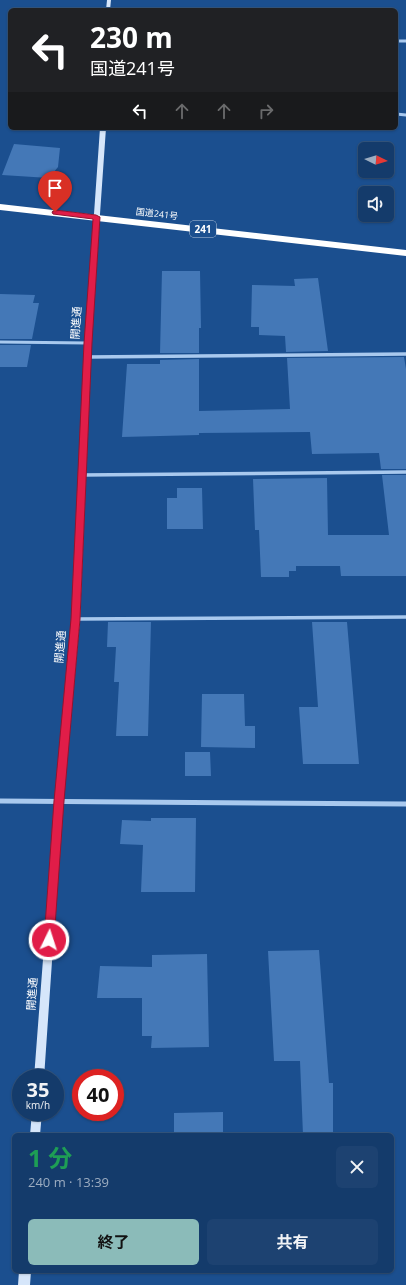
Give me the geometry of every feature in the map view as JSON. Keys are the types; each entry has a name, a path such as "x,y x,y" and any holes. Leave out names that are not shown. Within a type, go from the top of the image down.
{"highway":[{"name":"国道241号","path":"0,207 406,253"}],"street":[{"name":"開進通","path":"40,1069 59,801 76,619 87,357 103,130"},
{"path":"87,357 406,354"},
{"path":"82,475 406,472"},
{"path":"76,619 406,617"},
{"path":"0,801 406,804"},
{"path":"35,1133 36,1121"},
{"path":"24,1285 25,1273"}],"lane":[{"path":"0,342 88,343"}],"building":[{"path":"14,144 60,148 58,167 49,178 2,175"},
{"path":"162,271 200,271 201,328 199,328 199,353 160,353"},
{"path":"318,278 328,351 286,352 285,336 259,335 259,327 251,327 252,285 295,286 294,279"},
{"path":"0,294 35,295 33,303 39,303 32,339 0,339"},
{"path":"0,345 31,345 27,367 0,367"},
{"path":"404,357 406,369 406,469 381,469 379,453 312,454 310,432 199,433 199,435 122,437 127,364 160,364 160,360 199,359 199,411 290,409 287,358"},
{"path":"382,475 406,475 406,576 341,576 340,566 296,566 296,571 289,571 289,577 261,577 259,530 255,530 253,479 327,478 328,535 389,535"},
{"path":"177,488 202,488 203,529 167,529 167,498 177,498"},
{"path":"108,622 151,622 148,736 116,736 119,682 114,682 116,647 107,647"},
{"path":"312,622 347,622 359,764 303,764 299,707 318,707"},
{"path":"202,694 244,694 245,726 255,726 255,748 201,747"},
{"path":"185,752 210,752 211,776 185,776"},
{"path":"151,818 196,818 195,892 141,892 143,845 120,844 122,820 151,821"},
{"path":"319,950 329,1083 333,1083 333,1133 303,1133 300,1061 274,1061 268,951"},
{"path":"207,954 209,1047 151,1048 152,1036 142,1036 142,998 97,998 100,966 152,967 152,955"},
{"path":"223,1112 223,1133 174,1133 174,1113"}],"route":[{"path":"49,940 59,801 76,619 88,343 96,217 55,212"}]}
